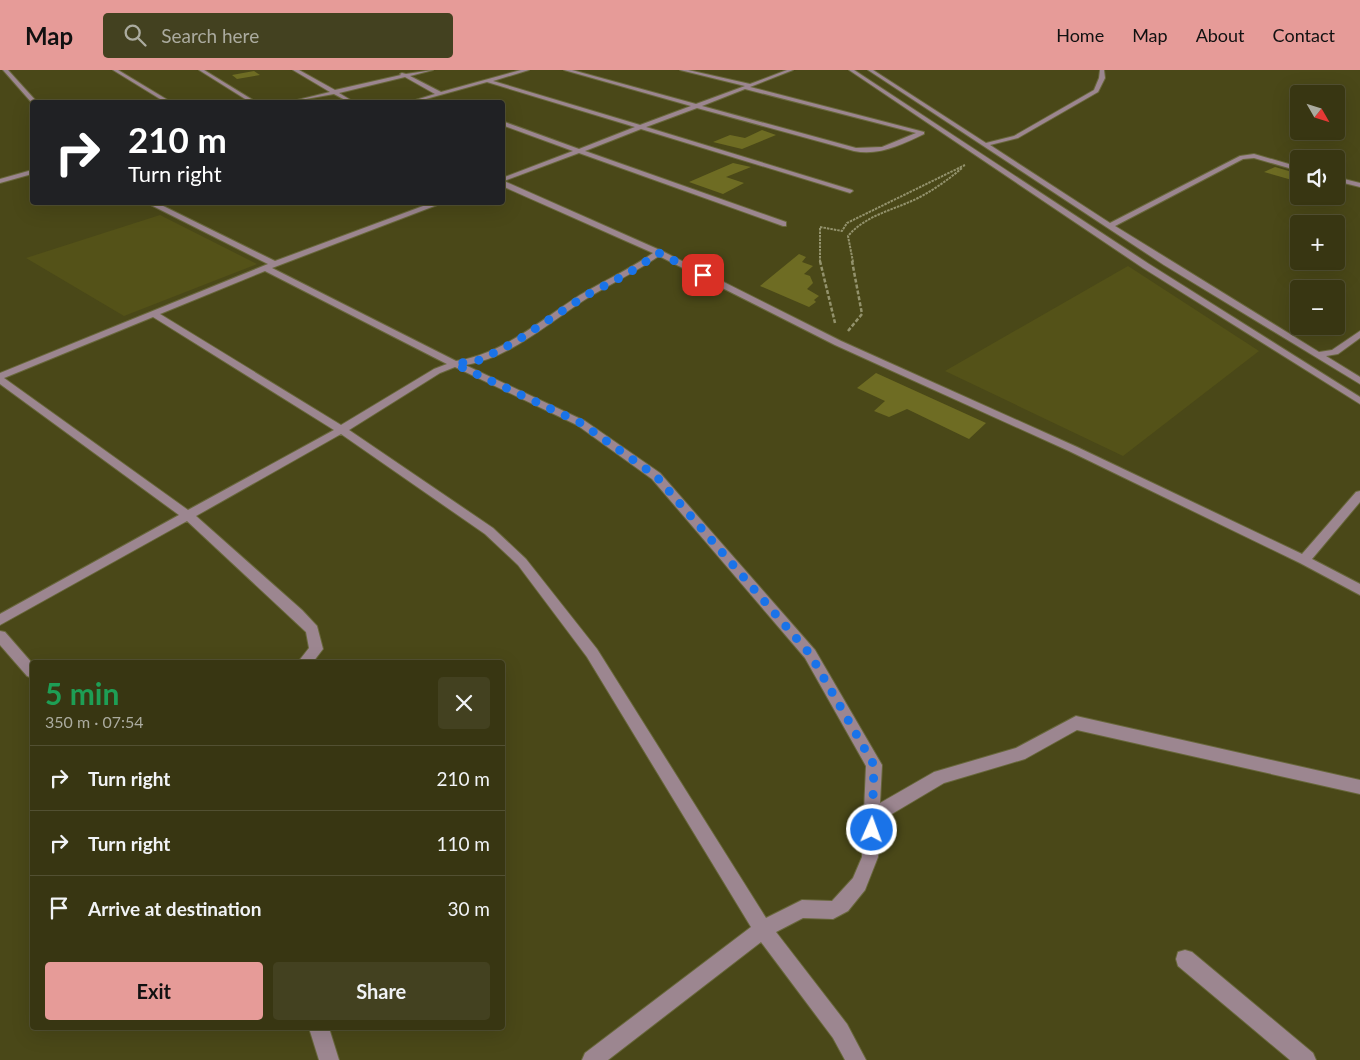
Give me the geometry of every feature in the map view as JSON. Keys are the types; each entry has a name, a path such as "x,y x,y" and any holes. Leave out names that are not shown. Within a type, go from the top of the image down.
{"street":[{"path":"5,70 33,100"},
{"path":"115,70 165,100"},
{"path":"201,70 250,100"},
{"path":"295,70 348,100"},
{"path":"394,70 439,97"},
{"path":"300,100 431,70"},
{"path":"419,100 439,97 527,70"},
{"path":"566,70 871,153 922,133"},
{"path":"682,70 930,135"},
{"path":"505,180 694,105 791,70"},
{"path":"852,70 954,140 1146,266 1360,401"},
{"path":"870,70 1109,226 1360,381"},
{"path":"985,145 1016,137 1096,91 1102,78 1102,70"},
{"path":"488,81 850,191"},
{"path":"505,124 783,224"},
{"path":"938,137 954,140"},
{"path":"1109,226 1242,157 1254,156 1290,166"},
{"path":"0,182 30,173"},
{"path":"1345,181 1360,185"},
{"path":"505,182 659,253 838,343 1073,449 1304,560 1360,590"},
{"path":"154,205 275,264"},
{"path":"0,377 275,264 434,205"},
{"path":"0,620 366,416 437,371 455,364 480,360 515,342 585,296 627,274 659,253"},
{"path":"266,268 455,364 581,423 656,476 810,654 874,765 870,857 859,884 842,905 833,910 802,909 764,929 592,1060"},
{"path":"154,314 340,429 489,531 522,562 592,653 764,929 840,1032 856,1060"},
{"path":"1318,355 1334,352 1360,334"},
{"path":"0,377 187,516 312,630 316,649 307,660"},
{"path":"1304,560 1360,495"},
{"path":"0,636 30,670"},
{"path":"873,816 940,777 1020,754 1076,723 1360,787"},
{"path":"1185,959 1306,1060"},
{"path":"320,1030 329,1060"}],"path":[{"path":"968,164 946,182 916,199 856,226 848,236 862,314 838,343 834,314 820,265 820,227 842,231 847,223 968,164"}],"shaded area":[{"path":"160,215 257,264 124,316 26,258"},
{"path":"1128,266 1259,351 1123,456 945,371"}],"building":[{"path":"254,71 260,75 237,79 232,75"},
{"path":"762,130 776,135 742,149 713,142 730,135 745,138"},
{"path":"733,163 751,167 726,177 744,183 723,194 689,182"},
{"path":"1275,167 1290,171 1290,179 1264,172"},
{"path":"799,254 806,257 802,262 813,266 804,274 810,276 813,283 807,289 819,296 814,300 816,302 809,307 760,286"},
{"path":"876,373 986,423 969,439 907,409 889,417 874,411 885,401 857,388"}],"route":[{"path":"703,275 659,253 627,274 585,296 515,342 480,360 455,364 581,423 656,476 810,654 874,765 872,830"}]}
